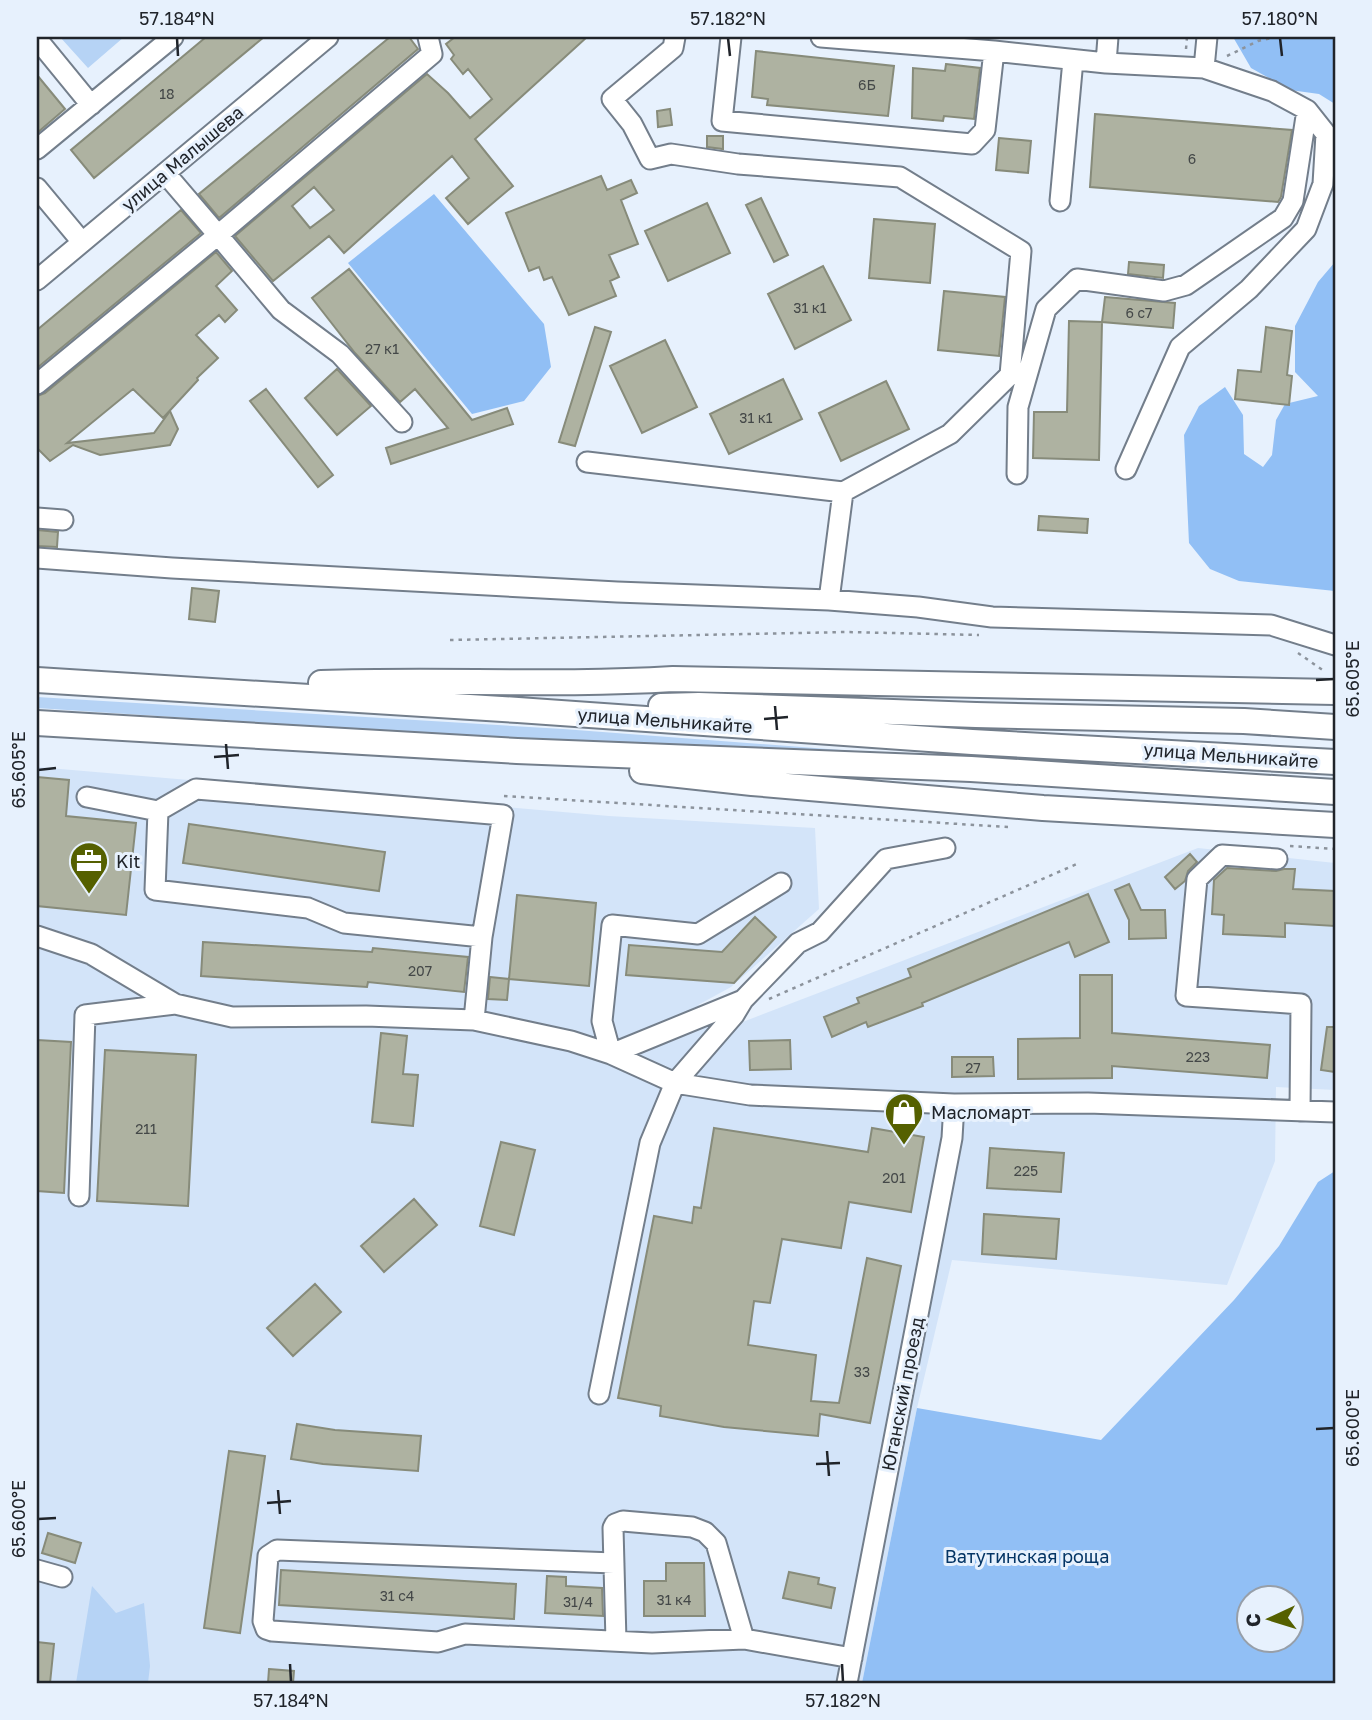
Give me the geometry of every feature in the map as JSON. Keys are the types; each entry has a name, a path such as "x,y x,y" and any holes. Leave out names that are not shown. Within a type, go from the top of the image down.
{"main road":[{"path":"232,692 303,684 409,680 597,683 673,678 965,685 1330,681"},
{"name":"улица Мельникайте","path":"37,680 972,742 1335,762"},
{"path":"518,710 699,705 1244,721 1335,727"},
{"name":"улица Мельникайте","path":"37,723 517,751 971,769 1335,792"},
{"path":"517,751 589,765 751,783 1043,808 1335,825"}],"street":[{"path":"37,149 173,37"},
{"name":"улица Малышева","path":"37,280 328,37"},
{"path":"37,384 432,54 428,37"},
{"path":"587,462 843,492 950,434 1010,375 1021,251 900,177 738,164 671,154 650,159 632,124 612,99 673,48 674,37"},
{"path":"731,37 722,121 972,144 985,130 994,51"},
{"path":"821,37 1106,63 1204,68 1272,92 1307,110 1326,134 1323,184 1306,229 1249,289 1180,347 1126,469"},
{"path":"1106,63 1108,37"},
{"path":"1204,68 1207,37"},
{"path":"37,39 91,105"},
{"path":"1060,201 1073,60"},
{"path":"1017,474 1018,407 1046,309 1077,279 1164,291 1186,285 1283,218 1293,201 1307,110"},
{"path":"166,173 281,310 340,354 402,422"},
{"path":"37,188 82,242"},
{"path":"830,600 843,492"},
{"path":"37,518 63,520"},
{"path":"37,558 617,592 830,600 918,607 992,617 1271,625 1335,645"},
{"path":"87,797 158,811 196,789 503,815 482,937 474,1020"},
{"path":"158,811 155,890 308,908 344,923 482,937"},
{"path":"599,1394 650,1143 675,1083 798,943 820,932 886,859 944,848"},
{"path":"1279,852 1222,855 1197,879 1186,996 1301,1004 1300,1111"},
{"path":"611,1054 602,1021 612,925 698,934 781,884"},
{"path":"37,936 91,954 175,1004 232,1017 366,1016 474,1020 571,1041 611,1054 675,1083 750,1095 954,1104 1088,1103 1335,1112"},
{"path":"79,1196 85,1015 175,1004"},
{"path":"611,1054 739,1007"},
{"name":"Юганский проезд","path":"847,1683 952,1138 954,1104"},
{"path":"616,1641 613,1528 619,1522 692,1527 705,1532 716,1543 744,1639"},
{"path":"614,1563 277,1550 268,1556 263,1621 272,1632 438,1642 465,1634 652,1643 744,1639 852,1658"},
{"path":"37,1570 62,1577"}],"path":[{"path":"1227,56 1258,41 1276,37"},
{"path":"450,640 847,632 987,635"},
{"path":"1294,650 1330,681"},
{"path":"504,796 1014,827"},
{"path":"1279,852 1335,849"},
{"path":"739,1007 1079,863"}],"shaded area":[{"path":"60,37 124,37 88,68"},
{"path":"37,697 563,729 881,753 881,756 460,736 37,708"},
{"path":"37,767 609,816 815,828 819,909 731,987 698,1005 740,1023 1198,848 1335,863 1335,1090 1276,1087 1275,1161 1227,1285 952,1260 917,1408 862,1683 37,1683"},
{"path":"92,1586 116,1613 144,1603 150,1666 148,1683 76,1683"}],"green space":[{"path":"1233,37 1335,37 1335,104 1319,94 1290,90 1251,68"},
{"path":"434,194 544,324 551,367 524,401 472,414 348,263"},
{"path":"1335,262 1335,591 1239,581 1210,569 1189,543 1184,435 1199,406 1225,387 1243,415 1244,454 1263,467 1272,455 1276,420 1285,404 1318,396 1295,372 1295,326 1318,282"},
{"name":"Ватутинская роща","path":"1335,1171 1335,1683 862,1683 917,1408 1101,1440 1234,1300 1279,1246 1318,1182"}],"building":[{"path":"206,37 264,37 94,178 71,150"},
{"path":"390,37 409,37 418,49 219,218 199,194"},
{"path":"455,37 587,37 475,139 513,186 468,224 446,198 469,178 452,156 344,253 329,236 273,281 235,236 427,74 470,118 492,99 468,69 463,74 451,59 454,55 446,44","holes":["314,187 334,210 310,228 292,206"]},
{"path":"756,51 894,66 888,116 767,105 768,99 752,97"},
{"path":"946,64 980,68 974,119 944,116 943,121 912,118 913,68 945,71"},
{"path":"37,75 65,109 37,133"},
{"path":"670,109 672,125 658,127 657,111"},
{"path":"1095,114 1292,130 1281,197 1278,202 1090,187"},
{"path":"707,136 723,136 723,149 707,147"},
{"path":"999,138 1031,141 1028,173 996,170"},
{"path":"601,176 607,190 631,180 637,193 621,200 638,244 609,255 619,277 610,281 616,296 569,315 552,277 544,280 539,267 529,271 506,213"},
{"path":"761,198 788,255 774,262 746,205"},
{"path":"707,203 730,253 668,281 645,231"},
{"path":"181,210 201,233 37,368 37,330"},
{"path":"874,219 935,224 930,283 869,278"},
{"path":"216,252 232,271 216,286 237,310 225,322 219,315 196,335 218,358 163,418 133,389 67,443 154,433 170,411 178,429 170,445 100,455 73,445 50,461 37,448 37,396 45,393"},
{"path":"1129,262 1164,265 1163,278 1128,274"},
{"path":"823,266 851,320 795,349 768,294"},
{"path":"349,269 472,420 507,408 513,424 391,464 386,448 448,428 415,389 400,402 355,353 312,298"},
{"path":"944,291 1005,297 999,356 938,350"},
{"path":"1105,297 1175,303 1173,328 1102,322"},
{"path":"1069,321 1102,322 1099,460 1033,458 1034,412 1067,412"},
{"path":"595,327 611,332 575,446 559,442"},
{"path":"1266,327 1292,331 1287,375 1292,376 1289,405 1235,399 1238,370 1261,372"},
{"path":"665,340 697,407 642,433 610,366"},
{"path":"337,369 371,406 337,435 305,398"},
{"path":"783,379 802,419 729,454 710,414"},
{"path":"886,381 909,429 841,461 819,413"},
{"path":"266,389 333,475 318,487 250,401"},
{"path":"1039,516 1088,519 1087,533 1038,530"},
{"path":"37,530 58,532 57,547 37,546"},
{"path":"192,588 219,591 215,622 189,619"},
{"path":"37,777 69,780 66,816 136,823 126,915 37,906"},
{"path":"189,824 385,852 379,891 183,863"},
{"path":"1190,854 1197,862 1188,871 1185,881 1175,889 1165,877"},
{"path":"1227,868 1276,871 1295,869 1293,889 1335,891 1335,926 1285,923 1285,937 1223,934 1224,915 1212,914 1214,880"},
{"path":"1129,884 1141,910 1165,910 1166,938 1129,939 1129,920 1115,890"},
{"path":"1088,894 1109,942 1075,957 1069,942 922,1003 923,1006 868,1027 866,1022 832,1037 824,1017 859,1003 857,998 911,977 908,969"},
{"path":"517,895 596,903 589,986 509,979"},
{"path":"755,917 776,937 734,983 626,975 629,945 722,952"},
{"path":"203,942 372,952 373,948 468,957 464,992 368,982 367,987 201,976"},
{"path":"1080,975 1112,975 1112,1033 1270,1045 1267,1078 1112,1066 1112,1078 1018,1079 1018,1039 1080,1038"},
{"path":"490,977 509,979 507,1000 488,999"},
{"path":"1327,1027 1335,1027 1335,1072 1321,1070"},
{"path":"381,1033 407,1036 403,1074 418,1075 413,1126 372,1122"},
{"path":"37,1040 71,1042 64,1193 37,1191"},
{"path":"790,1040 791,1069 750,1070 749,1041"},
{"path":"105,1050 196,1055 188,1206 97,1201"},
{"path":"952,1057 993,1057 994,1076 952,1077"},
{"path":"714,1128 868,1152 872,1128 924,1137 911,1212 849,1202 841,1248 782,1239 770,1303 754,1301 748,1345 816,1355 811,1401 839,1403 867,1258 901,1266 870,1423 820,1414 818,1436 724,1427 660,1416 661,1406 618,1398 654,1216 692,1223 694,1207 701,1208"},
{"path":"501,1142 535,1150 514,1235 480,1226"},
{"path":"990,1148 1064,1153 1061,1192 987,1188"},
{"path":"414,1199 437,1225 384,1272 361,1246"},
{"path":"984,1214 1059,1219 1056,1259 982,1254"},
{"path":"315,1284 341,1312 293,1356 267,1328"},
{"path":"297,1424 335,1430 421,1436 418,1471 291,1459"},
{"path":"229,1451 265,1456 240,1633 204,1628"},
{"path":"48,1533 81,1543 75,1563 42,1553"},
{"path":"666,1563 704,1563 705,1616 644,1616 644,1581 666,1581"},
{"path":"281,1570 516,1584 514,1619 279,1605"},
{"path":"789,1572 819,1578 818,1584 835,1588 831,1608 783,1598"},
{"path":"547,1576 566,1577 566,1586 602,1588 603,1616 545,1613"},
{"path":"37,1642 54,1644 50,1683 37,1683"},
{"path":"269,1669 294,1671 293,1683 268,1683"}],"place":[{"name":"Kit","path":"89,895"},
{"name":"Масломарт","path":"904,1146"}]}
